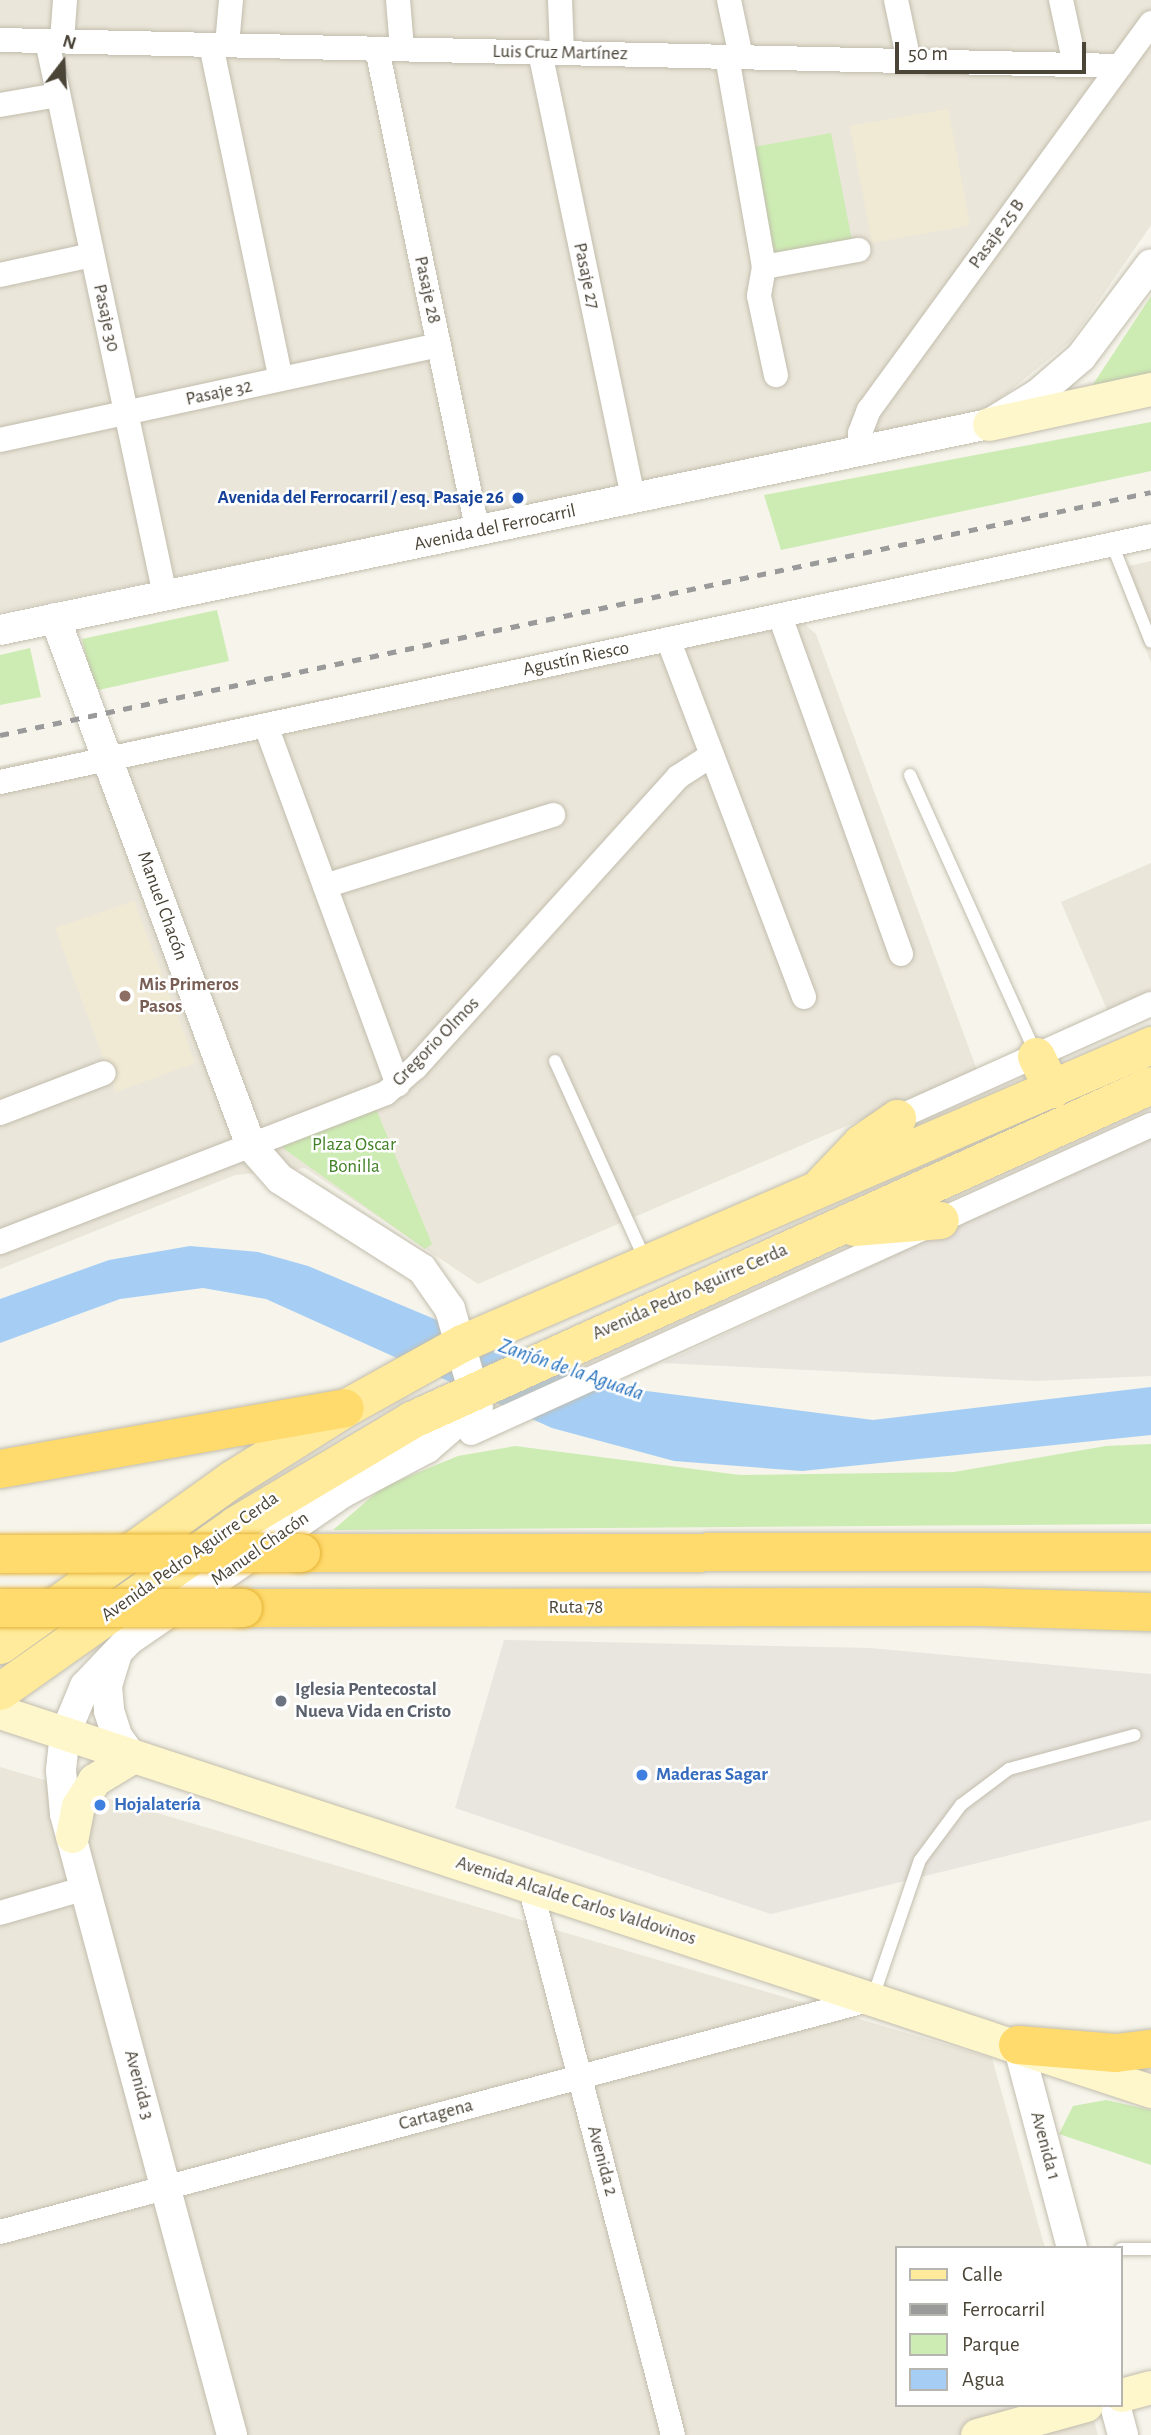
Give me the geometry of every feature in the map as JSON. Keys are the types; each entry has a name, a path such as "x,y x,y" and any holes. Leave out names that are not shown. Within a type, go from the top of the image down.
{"highway":[{"path":"0,1469 345,1408"},
{"path":"0,1554 1151,1552"},
{"path":"979,1607 1151,1638"},
{"name":"Ruta 78","path":"0,1608 979,1607 1151,1612"},
{"path":"1018,2045 1116,2053 1151,2049"}],"main road":[{"path":"989,424 1151,390"},
{"name":"Avenida Pedro Aguirre Cerda","path":"0,1645 232,1479 345,1408 462,1343 813,1195 1151,1045"},
{"path":"1036,1056 1052,1089"},
{"name":"Avenida Pedro Aguirre Cerda","path":"0,1691 276,1498 471,1413 552,1354 1151,1085"},
{"path":"813,1195 861,1143 897,1118"},
{"path":"828,1228 940,1220"},
{"name":"Avenida Alcalde Carlos Valdovinos","path":"0,1712 1151,2091"},
{"path":"72,1836 78,1806 89,1786 105,1770 132,1757"},
{"path":"1123,2395 1151,2388"},
{"path":"977,2435 1079,2407"}],"street":[{"name":"Pasaje 30","path":"65,0 55,41 58,94 165,595"},
{"path":"231,0 219,45 281,379"},
{"path":"398,0 402,50"},
{"name":"Pasaje 27","path":"560,0 551,53 633,499"},
{"path":"729,0 734,57 764,267 759,296 776,375"},
{"path":"896,0 909,61"},
{"path":"1061,0 1075,65"},
{"name":"Pasaje 25 B","path":"860,452 860,433 869,410 1151,23"},
{"name":"Luis Cruz Martínez","path":"0,40 1120,66"},
{"name":"Pasaje 28","path":"377,49 478,531"},
{"path":"0,105 58,94"},
{"path":"764,267 858,250"},
{"path":"0,275 92,256"},
{"name":"Avenida del Ferrocarril","path":"0,629 989,424 1038,394 1081,356 1151,264"},
{"name":"Pasaje 32","path":"0,440 439,345"},
{"name":"Agustín Riesco","path":"0,782 1151,536"},
{"path":"779,616 901,954"},
{"name":"Manuel Chacón","path":"55,618 251,1146 280,1179 422,1269 450,1309 462,1343 471,1413 407,1459 325,1504 118,1649 85,1686 65,1734"},
{"path":"668,639 804,997"},
{"path":"266,726 398,1084"},
{"name":"Gregorio Olmos","path":"0,1242 386,1093 398,1084 678,777 712,755"},
{"path":"325,886 552,815"},
{"path":"897,1118 1151,1004"},
{"path":"0,1113 104,1073"},
{"name":"Avenida Pedro Aguirre Cerda","path":"471,1413 612,1368 1151,1125"},
{"path":"118,1649 109,1673 109,1711 117,1736 132,1757"},
{"name":"Avenida 3","path":"65,1734 62,1792 72,1836 232,2435"},
{"name":"Avenida 2","path":"530,1886 673,2435"},
{"path":"0,1913 86,1888"},
{"name":"Cartagena","path":"0,2232 873,1998"},
{"name":"Avenida 1","path":"1018,2045 1071,2246"},
{"path":"1116,2407 1123,2435"}],"lane":[{"path":"1112,544 1151,642"},
{"path":"909,775 1036,1056"},
{"path":"555,1061 647,1263"},
{"path":"873,1998 920,1860 961,1805 1009,1769 1134,1735"},
{"path":"1123,2249 1151,2249"}],"shaded area":[{"path":"0,0 1151,0 1151,225 1071,341 979,416 0,612"},
{"path":"948,109 970,225 872,243 850,126"},
{"path":"1151,561 1151,663 1115,569"},
{"path":"780,603 816,634 977,1070 478,1284 305,1168 235,1175 0,1269 0,766"},
{"path":"1151,863 1151,990 1107,1010 1061,902"},
{"name":"Mis Primeros Pasos","path":"134,901 195,1063 116,1092 55,928"},
{"path":"1151,1136 1151,1376 1035,1381 663,1363"},
{"path":"504,1640 870,1648 1151,1674 1151,1820 771,1914 455,1808"},
{"path":"0,1767 992,2058 1044,2246 895,2246 895,2407 1091,2407 1098,2435 0,2435"}],"green space":[{"path":"831,133 853,246 770,261 748,148"},
{"path":"1151,296 1151,375 1092,386"},
{"path":"1151,422 1151,471 781,550 764,495"},
{"path":"217,610 229,661 94,691 82,639"},
{"path":"30,648 41,697 0,705 0,655"},
{"name":"Plaza Oscar Bonilla","path":"376,1109 432,1244 425,1249 273,1141"},
{"path":"1151,1444 1151,1524 333,1530 383,1487 458,1456 515,1446 740,1475 954,1472 1106,1446"},
{"path":"1106,2100 1151,2110 1151,2165 1059,2134 1073,2106"}],"water":[{"path":"190,1246 258,1252 308,1266 499,1346 623,1388 873,1420 1151,1387 1151,1435 802,1471 674,1461 552,1428 266,1299 203,1288 120,1299 0,1343 0,1299 109,1260"}],"railway":[{"path":"0,735 1151,492"}],"place":[{"name":"Avenida del Ferrocarril / esq. Pasaje 26","path":"518,498"},
{"name":"Mis Primeros Pasos","path":"125,996"},
{"name":"Iglesia Pentecostal Nueva Vida en Cristo","path":"281,1701"},
{"name":"Maderas Sagar","path":"642,1775"},
{"name":"Hojalatería","path":"100,1805"}],"water label":[{"name":"Zanjón de la Aguada","path":"571,1370"}]}
